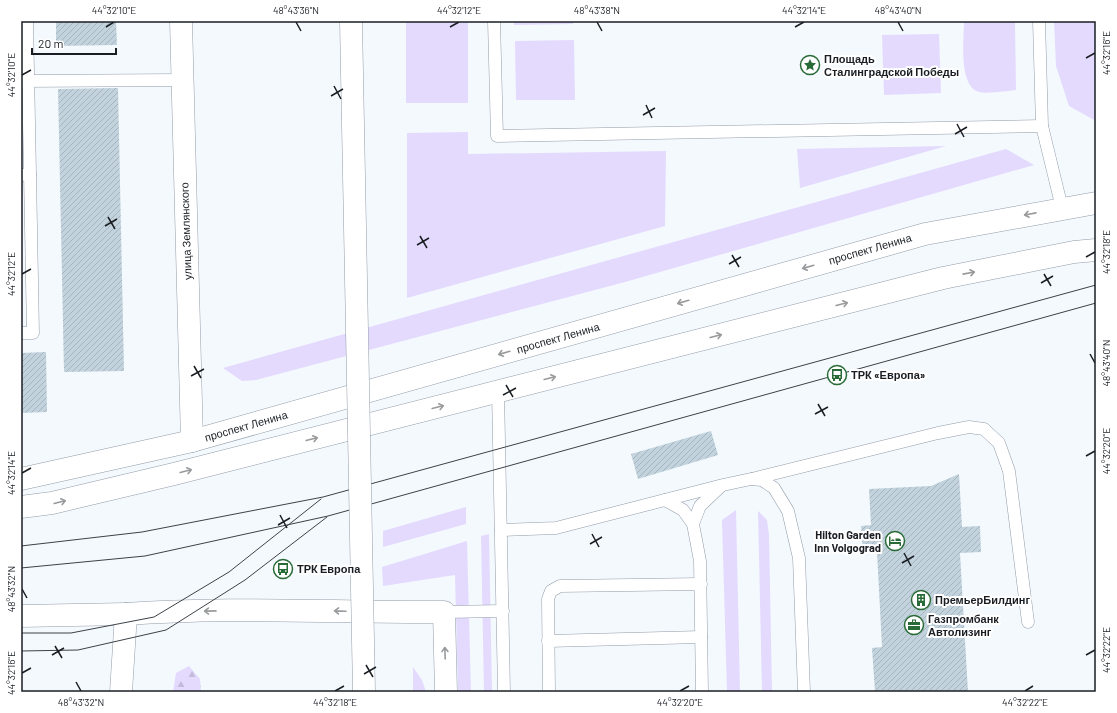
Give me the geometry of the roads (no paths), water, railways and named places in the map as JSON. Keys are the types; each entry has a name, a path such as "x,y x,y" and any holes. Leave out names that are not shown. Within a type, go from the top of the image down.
{"main road":[{"name":"улица Землянского","path":"180,21 192,441"},
{"path":"351,21 364,692"},
{"name":"проспект Ленина","path":"21,479 192,441 925,234 1096,203"},
{"path":"21,507 52,503 144,481 943,278 1074,252 1096,250"},
{"path":"21,616 126,614 164,611 444,612 446,692"},
{"path":"120,692 126,614"}],"lane":[{"path":"21,333 33,333 26,174 25,81 27,21"},
{"path":"494,21 497,136 1042,126"},
{"path":"1039,21 1042,126 1062,208"},
{"path":"25,81 182,80"},
{"path":"498,391 504,692"},
{"path":"501,530 556,528 723,485 938,433 969,427 984,429 999,443 1010,471 1028,622"},
{"path":"750,479 762,480 774,488 788,511 799,558 804,692"},
{"path":"693,524 700,506 723,485"},
{"path":"665,500 683,510 693,524 700,561 702,692"},
{"path":"549,692 548,599 551,591 560,586 700,584"},
{"path":"444,612 503,611"},
{"path":"548,641 702,637"}],"tram line":[{"path":"21,546 142,532 323,497 1096,285"},
{"path":"21,568 145,556 328,516 1096,303"},
{"path":"21,633 71,633 154,617 229,572 321,499"},
{"path":"21,651 78,650 166,630 245,580 327,517"}],"place":[{"name":"Площадь Сталинградской Победы","path":"810,65"},
{"name":"ТРК «Европа»","path":"837,375"},
{"name":"Hilton Garden Inn Volgograd","path":"895,541"},
{"name":"ТРК Европа","path":"283,569"},
{"name":"ПремьерБилдинг","path":"921,600"},
{"name":"Газпромбанк Автолизинг","path":"914,625"}]}
